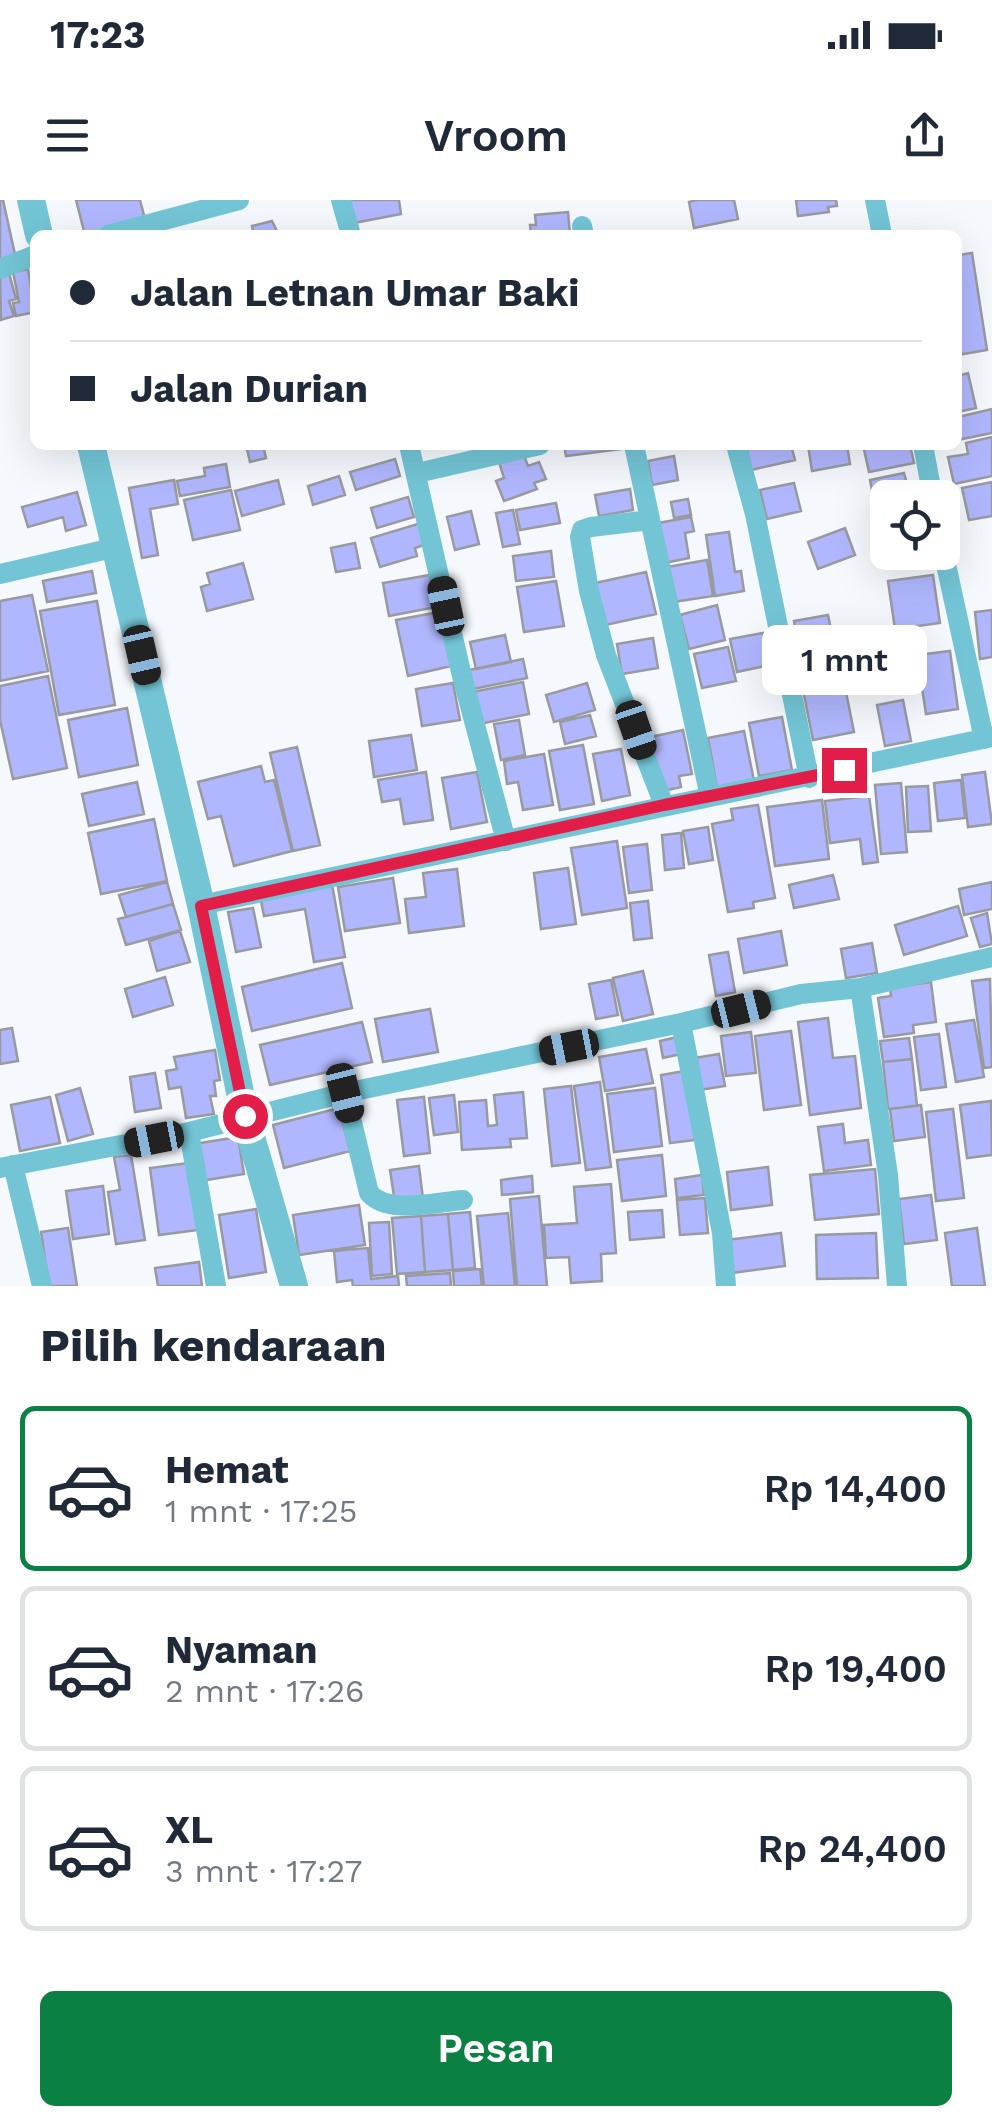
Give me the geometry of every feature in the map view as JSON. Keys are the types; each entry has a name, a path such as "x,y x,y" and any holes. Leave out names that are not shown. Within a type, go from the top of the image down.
{"street":[{"path":"31,200 37,230"},
{"path":"127,230 239,200"},
{"path":"341,200 350,230"},
{"path":"876,200 881,230"},
{"path":"0,269 30,257"},
{"path":"92,450 201,906 245,1116 294,1286"},
{"path":"410,450 461,672 506,841"},
{"path":"417,473 518,450"},
{"path":"635,450 710,797"},
{"path":"737,450 755,514 809,778"},
{"path":"924,450 930,480"},
{"path":"650,520 591,527 582,530 580,536 589,592 606,655 664,805"},
{"path":"0,574 116,547"},
{"path":"201,906 988,738 948,570"},
{"path":"42,1286 7,1167 188,1132 345,1093 681,1024 801,994 860,988 992,957"},
{"path":"860,988 888,1175 897,1286"},
{"path":"681,1024 722,1233 726,1286"},
{"path":"345,1093 369,1192 376,1200 392,1205 463,1200"},
{"path":"188,1132 216,1286"}],"building":[{"path":"0,200 16,259 0,263"},
{"path":"76,200 140,200 146,223 84,230"},
{"path":"350,200 399,200 401,214 354,223"},
{"path":"734,200 738,219 694,228 689,202"},
{"path":"796,200 836,200 837,206 828,207 829,212 798,216"},
{"path":"568,212 570,230 530,230 530,225 536,225 535,215"},
{"path":"272,221 276,230 253,230 252,226"},
{"path":"972,253 987,350 962,354 962,254"},
{"path":"28,269 30,313 16,316 13,303 19,302 13,272"},
{"path":"9,273 16,299 9,301 14,316 1,320 0,275"},
{"path":"968,373 976,408 962,411 962,375"},
{"path":"992,409 992,433 962,439 962,416"},
{"path":"992,437 992,476 960,483 953,480 948,457 968,454 966,443"},
{"path":"247,450 264,450 266,458 250,462"},
{"path":"565,450 614,450 566,456"},
{"path":"747,450 792,450 795,460 751,470"},
{"path":"809,450 848,450 850,464 812,471"},
{"path":"864,450 911,450 914,463 869,472"},
{"path":"523,453 528,466 539,462 546,479 534,483 537,489 504,501 496,481 504,478 499,462"},
{"path":"674,456 678,480 652,485 648,461"},
{"path":"395,459 400,476 356,490 350,472"},
{"path":"226,464 230,487 180,496 177,481 205,476 204,468"},
{"path":"904,473 906,480 870,480"},
{"path":"339,476 345,495 313,505 308,486"},
{"path":"174,480 178,504 150,509 158,555 142,558 129,488"},
{"path":"278,480 284,504 242,516 235,491"},
{"path":"992,482 992,516 969,520 962,488"},
{"path":"794,483 801,511 767,519 760,490"},
{"path":"630,489 633,510 599,516 595,495"},
{"path":"231,490 240,530 193,540 184,500"},
{"path":"77,492 86,525 66,531 63,517 28,527 22,507"},
{"path":"408,497 414,517 377,528 371,508"},
{"path":"688,499 691,515 674,518 671,502"},
{"path":"556,503 560,523 520,530 516,510"},
{"path":"513,510 520,544 503,547 496,513"},
{"path":"471,511 479,544 455,550 447,517"},
{"path":"691,517 694,531 685,533 689,558 665,563 658,523"},
{"path":"421,523 427,544 415,548 417,556 380,567 371,538"},
{"path":"845,528 855,555 818,569 808,542"},
{"path":"729,532 735,572 741,571 744,591 715,596 706,535"},
{"path":"355,543 360,568 336,572 331,548"},
{"path":"551,551 554,577 516,581 513,556"},
{"path":"707,560 713,596 673,602 667,567"},
{"path":"243,563 253,599 207,611 201,587 210,584 207,573"},
{"path":"92,571 96,593 47,602 43,581"},
{"path":"646,572 656,614 605,625 595,583"},
{"path":"430,575 436,607 389,616 383,583"},
{"path":"933,575 940,623 895,629 888,581"},
{"path":"556,581 564,626 524,632 517,587"},
{"path":"32,595 48,671 0,681 0,601"},
{"path":"97,601 115,705 59,715 40,611"},
{"path":"717,605 725,640 689,649 680,615"},
{"path":"992,610 992,657 980,659 975,612"},
{"path":"439,612 451,666 408,676 396,620"},
{"path":"828,615 837,659 803,666 794,621"},
{"path":"763,633 766,645 778,642 780,654 768,656 770,665 737,672 730,639"},
{"path":"505,635 511,662 476,669 470,642"},
{"path":"653,638 658,668 622,674 617,644"},
{"path":"728,647 736,681 702,688 694,654"},
{"path":"878,651 885,683 850,691 843,659"},
{"path":"950,651 958,709 926,714 917,655"},
{"path":"523,659 527,678 473,689 469,670"},
{"path":"840,662 854,732 813,740 799,670"},
{"path":"48,676 67,768 13,779 0,720 0,686"},
{"path":"523,682 529,714 479,724 473,692"},
{"path":"453,683 460,720 422,726 416,689"},
{"path":"587,683 595,710 554,722 546,695"},
{"path":"903,700 911,741 885,746 877,705"},
{"path":"127,708 138,765 79,777 68,720"},
{"path":"590,715 596,736 565,744 560,722"},
{"path":"782,717 792,770 759,776 749,723"},
{"path":"519,720 525,755 501,760 494,724"},
{"path":"683,730 692,774 679,776 681,787 663,791 646,738"},
{"path":"744,731 754,781 717,788 708,738"},
{"path":"411,735 417,770 374,777 369,741"},
{"path":"583,745 594,804 560,810 549,751"},
{"path":"297,747 320,845 293,851 270,753"},
{"path":"621,749 630,795 602,801 593,754"},
{"path":"544,754 553,805 523,810 518,782 507,784 504,761"},
{"path":"261,766 265,782 274,780 292,851 234,866 221,816 208,819 198,782"},
{"path":"426,772 433,820 404,824 400,799 382,802 378,780"},
{"path":"477,772 487,822 451,829 442,778"},
{"path":"985,772 992,824 968,827 962,775"},
{"path":"961,780 965,818 938,821 934,783"},
{"path":"137,782 144,814 89,826 82,794"},
{"path":"901,783 907,852 881,854 875,785"},
{"path":"928,786 931,831 908,832 906,787"},
{"path":"869,796 878,862 863,864 860,839 830,843 825,801"},
{"path":"822,800 829,859 775,866 767,807"},
{"path":"758,805 775,898 753,902 754,908 728,912 712,824 733,820 731,809"},
{"path":"154,819 167,881 101,894 88,833"},
{"path":"708,827 713,860 689,864 683,831"},
{"path":"681,833 684,868 665,870 662,835"},
{"path":"617,841 627,908 582,915 571,848"},
{"path":"647,844 652,890 629,893 623,847"},
{"path":"568,868 576,924 541,929 534,873"},
{"path":"457,869 464,926 409,933 405,899 426,897 423,873"},
{"path":"833,875 839,899 794,908 789,885"},
{"path":"393,878 400,923 345,931 338,887"},
{"path":"167,882 173,904 126,917 119,895"},
{"path":"992,882 992,909 964,915 959,889"},
{"path":"332,884 345,957 314,962 305,909 264,916 260,896"},
{"path":"648,901 652,938 634,940 630,903"},
{"path":"173,904 181,930 126,945 118,919"},
{"path":"958,906 967,936 904,955 895,925"},
{"path":"253,908 261,947 236,952 228,912"},
{"path":"987,913 992,944 980,947 971,918"},
{"path":"180,931 190,962 157,971 149,941"},
{"path":"781,931 787,965 744,973 738,939"},
{"path":"872,943 877,973 846,978 841,949"},
{"path":"728,952 735,992 716,996 709,955"},
{"path":"342,963 352,1008 252,1031 242,987"},
{"path":"643,971 653,1014 623,1021 613,978"},
{"path":"165,977 173,1005 133,1017 125,989"},
{"path":"990,979 992,1067 984,1068 972,981"},
{"path":"611,980 618,1015 596,1019 589,984"},
{"path":"931,982 936,1022 913,1025 914,1033 884,1037 878,998 891,996 890,988"},
{"path":"430,1009 438,1052 383,1062 375,1019"},
{"path":"828,1018 833,1058 855,1056 861,1108 810,1115 798,1022"},
{"path":"974,1020 984,1077 956,1082 946,1024"},
{"path":"362,1022 372,1062 270,1085 260,1045"},
{"path":"12,1028 18,1061 0,1064 0,1030"},
{"path":"791,1031 801,1105 764,1110 755,1036"},
{"path":"751,1032 756,1073 726,1076 721,1036"},
{"path":"939,1034 946,1087 921,1090 914,1037"},
{"path":"677,1037 681,1054 663,1058 660,1041"},
{"path":"909,1038 912,1059 883,1062 880,1041"},
{"path":"646,1049 653,1083 605,1091 599,1057"},
{"path":"215,1050 220,1080 214,1081 216,1096 210,1096 214,1114 186,1118 181,1087 169,1089 166,1071 177,1069 174,1057"},
{"path":"719,1054 725,1086 699,1090 694,1058"},
{"path":"912,1059 917,1106 888,1109 883,1062"},
{"path":"685,1071 695,1140 670,1143 661,1075"},
{"path":"155,1073 161,1108 135,1112 130,1077"},
{"path":"600,1082 611,1167 586,1170 574,1086"},
{"path":"571,1086 580,1163 552,1166 544,1089"},
{"path":"80,1088 93,1134 68,1141 56,1095"},
{"path":"655,1088 662,1146 614,1152 607,1094"},
{"path":"523,1092 527,1138 510,1139 511,1147 462,1150 459,1102 486,1100 488,1126 497,1125 494,1095"},
{"path":"454,1095 458,1132 434,1135 429,1098"},
{"path":"50,1097 60,1143 20,1151 11,1105"},
{"path":"424,1097 430,1153 404,1156 397,1100"},
{"path":"991,1101 992,1155 967,1158 960,1105"},
{"path":"921,1105 925,1137 894,1141 890,1109"},
{"path":"339,1108 350,1151 284,1168 273,1125"},
{"path":"953,1109 964,1198 936,1201 926,1112"},
{"path":"843,1124 845,1143 868,1140 871,1165 824,1171 818,1127"},
{"path":"238,1137 244,1174 200,1181 194,1144"},
{"path":"131,1155 145,1240 116,1244 108,1192 120,1190 114,1157"},
{"path":"662,1155 666,1196 622,1201 617,1160"},
{"path":"189,1163 198,1230 159,1235 150,1168"},
{"path":"419,1166 423,1199 395,1203 390,1170"},
{"path":"768,1167 772,1205 731,1210 727,1172"},
{"path":"875,1169 879,1214 815,1220 810,1175"},
{"path":"702,1175 704,1195 677,1198 675,1179"},
{"path":"532,1176 533,1192 502,1195 501,1180"},
{"path":"611,1184 616,1253 601,1254 602,1281 571,1283 569,1257 546,1258 544,1225 577,1223 574,1187"},
{"path":"103,1186 109,1234 73,1239 66,1191"},
{"path":"931,1195 937,1240 904,1244 899,1199"},
{"path":"539,1196 547,1286 517,1286 510,1199"},
{"path":"705,1198 708,1233 680,1235 677,1200"},
{"path":"359,1205 365,1245 299,1255 293,1215"},
{"path":"256,1209 266,1272 229,1278 219,1215"},
{"path":"662,1210 664,1237 630,1240 628,1212"},
{"path":"470,1212 475,1268 453,1270 448,1214"},
{"path":"508,1213 515,1286 484,1286 477,1216"},
{"path":"448,1214 453,1270 425,1272 421,1216"},
{"path":"421,1216 425,1272 397,1274 392,1218"},
{"path":"389,1222 392,1274 372,1276 369,1223"},
{"path":"68,1228 77,1286 49,1286 41,1232"},
{"path":"977,1228 985,1286 952,1286 945,1233"},
{"path":"781,1233 785,1266 731,1273 726,1240"},
{"path":"876,1233 878,1278 817,1279 816,1235"},
{"path":"368,1248 371,1279 398,1276 399,1286 337,1282 334,1251"},
{"path":"199,1262 202,1286 158,1286 155,1268"},
{"path":"480,1269 482,1286 454,1286 453,1271"},
{"path":"450,1273 451,1286 407,1286 406,1276"}],"route":[{"path":"245,1116 201,906 664,805 844,770"}]}
